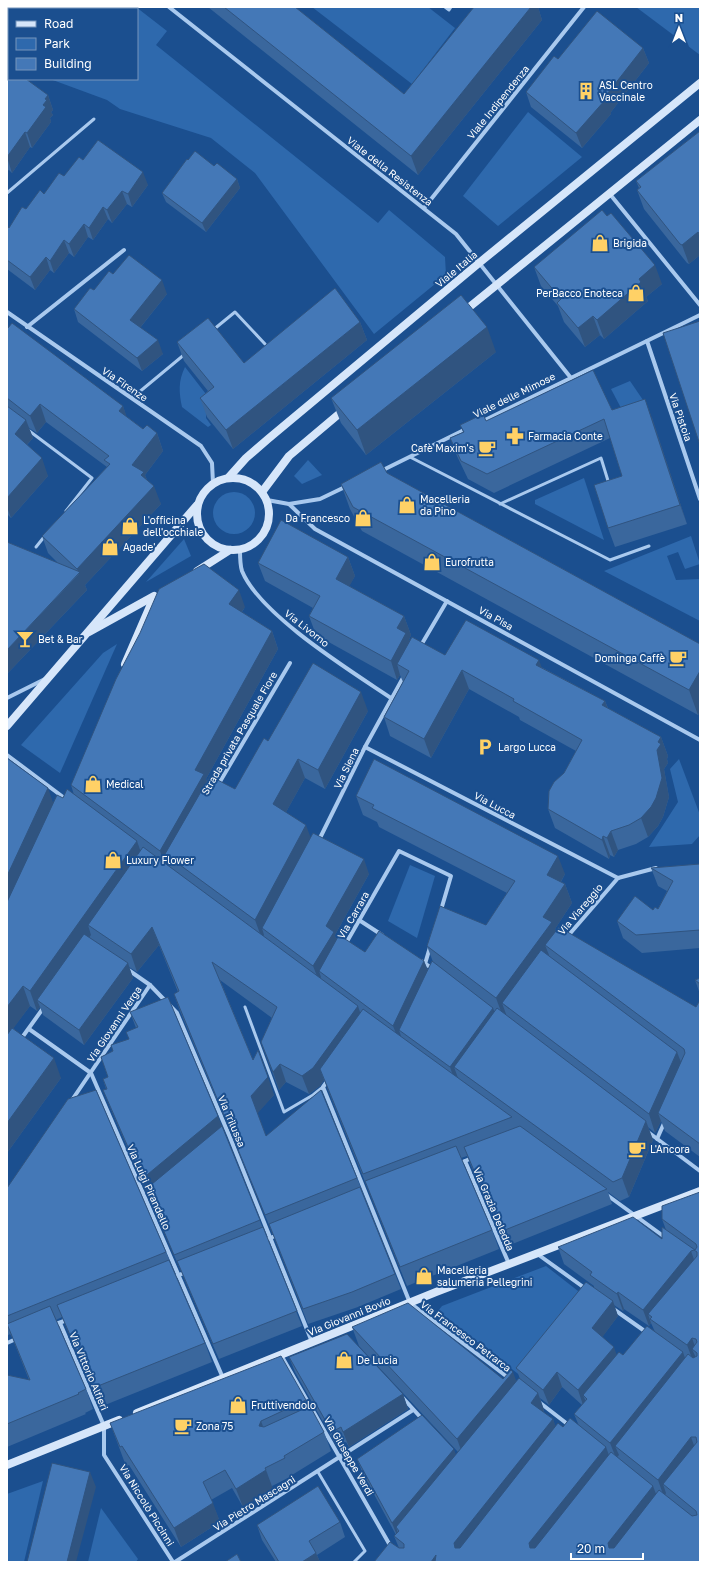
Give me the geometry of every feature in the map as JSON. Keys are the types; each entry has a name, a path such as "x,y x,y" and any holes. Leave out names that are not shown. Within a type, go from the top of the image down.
{"main road":[{"name":"Viale Italia","path":"229,477 246,458 268,439 479,263 700,83"},
{"path":"456,318 700,120"},
{"path":"262,492 290,456 353,402"},
{"path":"7,726 197,505 203,492 213,483 229,477 242,478 253,483 262,492 267,500 269,520 266,530 259,539 250,546 240,550 230,550 212,543 204,536 198,526 196,516 197,505"},
{"path":"192,573 230,550"},
{"path":"85,635 157,595 122,669"},
{"name":"Via Giovanni Bovio","path":"7,1465 281,1354 312,1342 342,1334 410,1303 536,1253 700,1191"}],"street":[{"name":"Viale della Resistenza","path":"169,7 456,234 571,378"},
{"name":"Viale Indipendenza","path":"424,208 583,8"},
{"path":"609,193 700,305"},
{"path":"26,327 124,250"},
{"name":"Via Firenze","path":"7,312 26,327 201,446 212,463 213,483"},
{"name":"Viale delle Mimose","path":"385,476 378,473 700,315"},
{"name":"Via Pistoia","path":"647,341 700,499"},
{"path":"267,500 289,504 320,499 356,482"},
{"name":"Via Pisa","path":"289,504 315,529 700,740"},
{"name":"Via Livorno","path":"240,550 242,570 249,584 278,616 330,656 391,698"},
{"path":"417,653 447,600"},
{"name":"Strada privata Pasquale Fiore","path":"217,788 290,663"},
{"name":"Via Siena","path":"317,842 365,747 406,672"},
{"path":"7,698 49,677"},
{"name":"Via Lucca","path":"365,747 618,878"},
{"path":"7,755 67,800"},
{"name":"Via Carrara","path":"344,946 399,851 451,876 440,913"},
{"path":"618,878 651,868 665,867"},
{"name":"Via Viareggio","path":"565,939 618,878"},
{"path":"359,920 386,937"},
{"path":"426,964 432,942"},
{"path":"419,959 436,971"},
{"name":"Via Trilussa","path":"125,968 150,985 177,1013 229,1135 312,1342"},
{"name":"Via Giovanni Verga","path":"69,1105 150,985"},
{"path":"16,1047 46,1004"},
{"path":"29,1028 91,1073"},
{"name":"Via Luigi Pirandello","path":"91,1073 223,1378"},
{"path":"323,1087 332,1074"},
{"name":"Via Francesco Petrarca","path":"323,1087 410,1303 513,1381"},
{"path":"657,1138 666,1118"},
{"path":"644,1129 700,1171"},
{"path":"223,1140 229,1135"},
{"path":"451,1166 478,1156"},
{"name":"Via Grazia Deledda","path":"465,1161 509,1264"},
{"path":"603,1192 670,1242"},
{"path":"360,1201 374,1196"},
{"path":"148,1202 153,1197"},
{"path":"257,1244 285,1232"},
{"path":"536,1253 592,1293"},
{"path":"165,1280 193,1269"},
{"path":"610,1307 653,1338"},
{"path":"47,1328 74,1317"},
{"name":"Via Vittorio Alfieri","path":"60,1323 104,1426"},
{"path":"643,1339 652,1328"},
{"path":"7,1343 20,1338"},
{"name":"Via Giuseppe Verdi","path":"281,1354 392,1551 397,1545"},
{"path":"397,1393 428,1426"},
{"path":"536,1399 576,1431"},
{"name":"Via Pietro Mascagni","path":"174,1562 318,1472 413,1410"},
{"path":"312,1424 319,1420"},
{"path":"566,1433 574,1423"},
{"name":"Via Niccolò Piccinni","path":"104,1426 104,1455 107,1457 174,1562"}],"lane":[{"path":"445,7 449,10 451,7"},
{"path":"7,193 94,119"},
{"path":"211,332 235,312 265,344"},
{"path":"132,398 187,353"},
{"path":"25,428 92,478 64,513"},
{"path":"410,457 610,560 649,546"},
{"path":"500,504 601,458 610,487"},
{"path":"36,547 46,536"},
{"path":"245,1007 284,1112 313,1095 323,1087"},
{"path":"318,1472 365,1551 354,1562"}],"green space":[{"path":"136,7 137,8 10,8"},
{"path":"312,7 428,7 455,28 412,84"},
{"path":"636,7 700,7 700,55"},
{"path":"138,9 167,31 156,45 378,223 389,210 445,257 446,275 374,334 255,173 211,138 120,109 107,100 53,80 138,80"},
{"path":"8,12 8,60 7,59"},
{"path":"528,112 582,157 498,226 463,196"},
{"path":"185,367 216,407 206,414 206,418 211,425 208,427 182,407 180,387 181,377"},
{"path":"630,381 643,400 621,408 611,389"},
{"path":"308,460 322,475 302,484 294,476"},
{"path":"584,478 604,540 535,504 535,500"},
{"path":"234,492 242,494 251,502 255,513 253,521 245,530 234,534 226,532 217,524 213,513 215,505 223,496"},
{"path":"691,536 700,564 685,569 678,552 667,556 676,580 700,579 700,621 604,571"},
{"path":"184,539 191,556 146,582"},
{"path":"117,644 60,773 21,745 103,653"},
{"path":"679,759 700,815 700,835 692,844 649,847 678,802 670,769"},
{"path":"410,865 435,876 417,938 388,921"},
{"path":"546,1266 587,1298 522,1377 438,1311 442,1306"},
{"path":"43,1481 24,1562 7,1562 7,1494"},
{"path":"101,1508 138,1559 136,1562 88,1562"}],"building":[{"path":"224,7 295,7 404,94 474,7 531,7 411,156"},
{"name":"ASL Centro Vaccinale","path":"597,11 643,48 604,98 606,99 576,133 526,92 554,56 558,59"},
{"path":"7,74 8,80 27,80 48,95 45,99 47,100 43,105 46,107 7,157"},
{"path":"700,131 700,235 698,232 682,245 637,190 641,187 636,181"},
{"path":"98,140 143,172 128,194 122,191 107,210 103,207 89,228 84,224 69,244 64,240 50,261 46,257 30,277 7,260 7,226 9,228 22,207 26,209 40,190 44,194 59,173 64,176 79,157 83,160"},
{"path":"195,151 214,166 217,163 237,179 202,223 162,193 187,159 188,160"},
{"path":"602,210 607,216 611,213 655,265 639,279 641,282 597,320 593,316 578,328 557,303 561,299 534,267"},
{"path":"129,255 162,280 130,320 158,340 137,358 74,309 90,288 94,290 109,271 113,274"},
{"path":"335,288 360,322 226,430 200,398 214,387 177,342 208,318 244,363"},
{"path":"461,295 487,327 357,430 331,398"},
{"path":"700,321 700,445 663,333"},
{"path":"12,323 123,406 119,411 143,429 147,425 157,433 132,465 144,472 141,475 154,486 77,569 42,536 110,464 104,460 109,456 40,404 30,416 7,398 7,327 8,328"},
{"path":"593,370 612,410 645,399 680,505 608,528 594,485 622,476 604,419 487,474 461,461 450,438 464,432 460,425 483,414 486,421"},
{"path":"7,406 26,420 15,434 42,458 7,498"},
{"path":"381,462 387,473 700,644 700,671 689,690 353,507 341,484"},
{"path":"281,520 348,557 336,579 404,616 397,628 406,633 391,661 309,616 320,596 258,563"},
{"path":"7,542 80,572 7,650"},
{"path":"204,564 239,590 229,604 272,631 195,770 204,774 160,851 71,785 116,679 140,633 159,589"},
{"path":"466,620 539,660 536,665 605,701 602,705 661,737 658,742 661,744 657,750 662,778 656,798 651,807 641,818 629,825 611,831 607,838 603,836 602,840 548,809 549,791 554,782 564,773 582,740 462,670 424,739 384,717 409,671 397,664 412,637 445,655"},
{"path":"313,663 361,692 318,770 298,759 273,804 306,825 255,920 165,854 210,776 235,789 264,738 268,741"},
{"path":"7,758 48,788 7,876"},
{"path":"374,759 558,856 547,875 565,884 543,917 552,922 496,998 427,946 440,906 486,925 515,881 372,808 374,805 356,796"},
{"path":"67,789 137,841 30,991 23,986 7,1007 7,902 57,795 63,798"},
{"path":"313,833 364,859 326,926 334,932 313,966 262,928"},
{"path":"143,847 358,1006 313,1068 302,1076 280,1064 273,1072 261,1042 277,1007 212,962 253,1060 258,1050 268,1077 251,1096 266,1136 321,1090 357,1178 265,1215 174,994 179,991 152,927 131,954 88,925"},
{"path":"700,864 700,930 636,935 617,921 635,896 653,910 655,907 658,909 673,881 651,868"},
{"path":"559,927 696,1007 700,1000 700,1144 658,1113 685,1053 684,1049 545,945"},
{"path":"379,931 424,961 393,1026 319,971 339,935 365,952"},
{"path":"84,934 128,963 79,1030 37,1000"},
{"path":"541,950 677,1052 649,1114 502,1003"},
{"path":"432,961 493,1008 450,1067 399,1030"},
{"path":"700,978 700,984 695,980"},
{"path":"168,997 218,1116 142,1179 103,1090 107,1089 103,1079 108,1077 101,1057 113,1051 111,1045 129,1039 126,1032 138,1027 130,1012"},
{"path":"497,1008 646,1121 622,1178 613,1182 454,1067"},
{"path":"363,1009 512,1117 363,1174 320,1069"},
{"path":"12,1028 54,1058 7,1123 7,1035"},
{"path":"96,1090 166,1252 7,1316 7,1188 68,1099"},
{"path":"222,1126 260,1220 174,1255 146,1189"},
{"path":"520,1126 607,1189 500,1232 464,1147"},
{"path":"456,1146 492,1230 400,1267 365,1181"},
{"path":"360,1187 395,1274 352,1292 303,1309 269,1224"},
{"path":"700,1192 700,1562 435,1562 436,1555 431,1562 374,1562 390,1542 399,1548 404,1548 404,1544 394,1536 399,1531 396,1527 519,1378 538,1393 531,1403 553,1419 454,1543 455,1548 460,1548 558,1423 563,1427 570,1418 606,1447 529,1543 530,1548 535,1548 611,1452 653,1486 608,1543 609,1548 614,1548 659,1490 692,1516 697,1515 696,1511 663,1484 697,1442 696,1437 691,1437 658,1480 615,1446 688,1354 693,1358 697,1356 697,1353 692,1349 697,1342 696,1339 692,1338 687,1345 650,1319 652,1317 648,1314 697,1256 697,1252 694,1250 691,1251 643,1310 618,1292 617,1294 590,1275 592,1272 558,1247 633,1217 662,1239 662,1227 695,1250 697,1247 696,1244 662,1219 662,1206"},
{"path":"263,1227 297,1311 213,1344 177,1261"},
{"path":"169,1260 205,1343 93,1388 57,1305"},
{"path":"586,1282 613,1301 592,1328 614,1347 578,1390 557,1372 543,1390 516,1368"},
{"path":"408,1303 503,1379 511,1370 513,1372 457,1439 352,1327"},
{"path":"50,1306 86,1389 78,1393 79,1394 7,1424 7,1375 30,1380 7,1324"},
{"path":"647,1326 683,1352 610,1443 574,1414 587,1399 583,1395 619,1352 623,1355"},
{"path":"347,1334 403,1394 343,1432 341,1427 332,1432 289,1357"},
{"path":"281,1356 306,1400 261,1421 259,1426 264,1427 310,1406 324,1432 284,1456 285,1458 265,1468 266,1470 236,1489 225,1470 203,1482 213,1503 174,1528 122,1446 120,1447 110,1423"},
{"path":"422,1415 454,1449 392,1523 357,1459"},
{"path":"52,1463 90,1472 67,1562 27,1562"},
{"path":"318,1486 340,1522 309,1541 316,1553 302,1562 279,1562 257,1525"},
{"path":"237,1554 241,1562 225,1562"}],"place":[{"name":"ASL Centro Vaccinale","path":"586,91"},
{"name":"Brigida","path":"600,243"},
{"name":"PerBacco Enoteca","path":"636,293"},
{"name":"Farmacia Conte","path":"515,436"},
{"name":"Cafè Maxim's","path":"487,448"},
{"name":"Macelleria da Pino","path":"407,505"},
{"name":"Da Francesco","path":"363,518"},
{"name":"L'officina dell'occhiale","path":"130,526"},
{"name":"Agade'","path":"110,547"},
{"name":"Eurofrutta","path":"432,562"},
{"name":"Bet & Bar","path":"25,639"},
{"name":"Dominga Caffè","path":"678,658"},
{"name":"Largo Lucca","path":"485,747"},
{"name":"Medical","path":"93,784"},
{"name":"Luxury Flower","path":"113,860"},
{"name":"L'Ancora","path":"637,1149"},
{"name":"Macelleria salumeria Pellegrini","path":"424,1276"},
{"name":"De Lucia","path":"344,1360"},
{"name":"Fruttivendolo","path":"238,1405"},
{"name":"Zona 75","path":"183,1426"}]}
